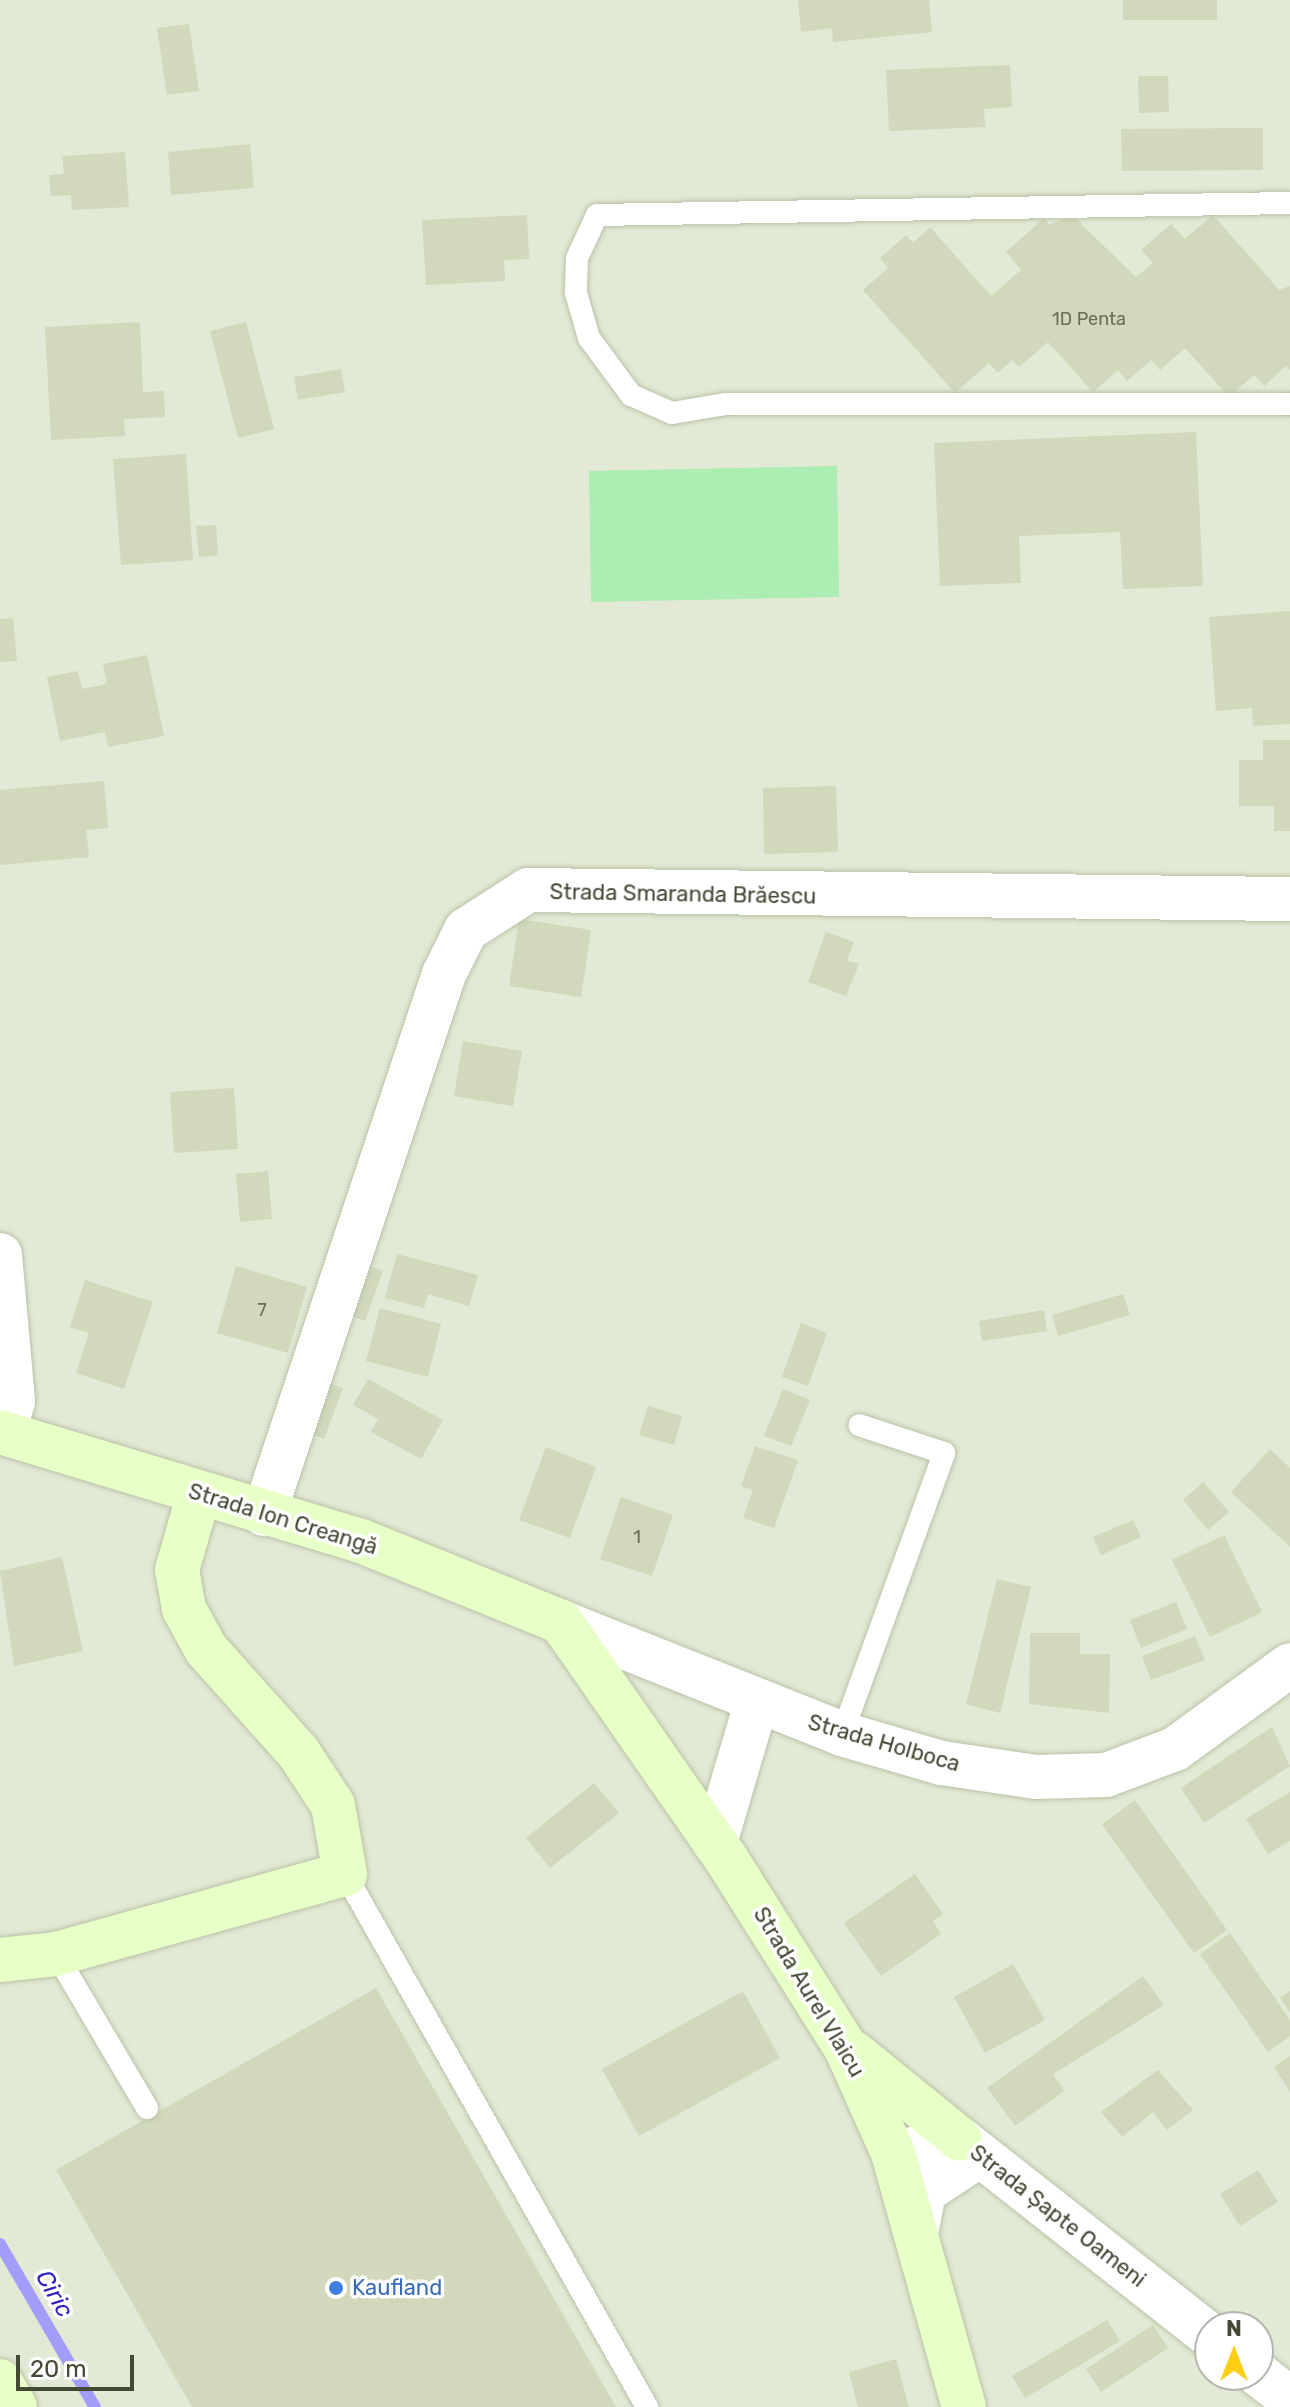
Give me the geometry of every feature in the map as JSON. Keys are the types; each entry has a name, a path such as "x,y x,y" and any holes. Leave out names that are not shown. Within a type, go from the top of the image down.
{"street":[{"name":"Strada Smaranda Brăescu","path":"264,1514 444,974 466,930 528,890 615,897 1290,899"},
{"path":"0,1255 13,1401 2,1432"},
{"name":"Strada Ion Creangă","path":"2,1432 449,1573 561,1622"},
{"path":"0,1960 56,1954 345,1874 333,1805 298,1752 206,1649 184,1609 177,1570 199,1494"},
{"name":"Strada Holboca","path":"561,1622 756,1704 842,1734 942,1763 1036,1777 1106,1775 1175,1749 1290,1665"},
{"name":"Strada Aurel Vlaicu","path":"561,1622 715,1843 846,2048 893,2153 964,2407"},
{"path":"715,1843 756,1704"},
{"path":"846,2048 970,2147 924,2192 916,2234"},
{"name":"Strada Șapte Oameni","path":"893,2153 970,2147 1194,2323"},
{"path":"0,2381 15,2407"},
{"path":"1274,2386 1290,2399"}],"lane":[{"path":"1290,203 597,215 577,258 576,293 589,338 631,395 672,413 726,404 1290,404"},
{"path":"842,1734 944,1453 859,1425"},
{"path":"345,1874 647,2407"},
{"path":"56,1954 147,2108"}],"shaded area":[{"path":"0,0 1290,0 1290,2407 0,2407"}],"green space":[{"path":"837,466 839,597 591,602 589,471"}],"building":[{"path":"798,0 929,0 932,32 833,42 832,28 801,32"},
{"path":"1123,0 1217,0 1217,20 1123,20"},
{"path":"189,24 199,91 167,95 157,28"},
{"path":"1010,65 1012,107 984,109 985,127 889,131 886,70"},
{"path":"1138,76 1168,76 1169,112 1139,113"},
{"path":"1263,128 1263,170 1122,171 1121,129"},
{"path":"250,144 254,188 171,195 168,152"},
{"path":"125,152 129,207 72,210 71,195 51,196 49,175 64,174 62,156"},
{"path":"527,215 529,259 504,260 505,281 426,285 422,220"},
{"path":"1213,215 1279,290 1290,286 1290,370 1286,366 1264,386 1254,375 1229,397 1185,348 1160,370 1151,360 1127,381 1118,370 1093,392 1048,342 1019,367 1012,360 998,373 989,363 955,393 863,290 888,268 880,258 906,235 913,243 930,227 991,296 1021,270 1006,252 1044,218 1049,225 1073,216 1136,277 1153,263 1141,250 1171,224 1185,239"},
{"path":"140,322 143,392 164,391 165,417 124,419 125,436 51,440 45,327"},
{"path":"246,322 274,429 238,438 210,331"},
{"path":"341,369 345,392 298,400 294,377"},
{"path":"1196,432 1203,586 1123,589 1120,532 1019,536 1021,583 940,586 934,443"},
{"path":"186,454 193,560 121,565 113,459"},
{"path":"216,525 218,555 199,557 196,526"},
{"path":"1290,611 1290,724 1253,726 1252,708 1216,711 1209,617"},
{"path":"13,618 17,661 0,662 0,619"},
{"path":"147,655 164,736 108,747 105,732 60,741 47,677 78,671 82,689 107,684 103,664"},
{"path":"1263,740 1290,740 1290,831 1274,831 1274,806 1239,806 1239,760 1263,760"},
{"path":"104,781 108,828 86,830 89,857 0,865 0,790"},
{"path":"836,786 838,852 764,854 763,788"},
{"path":"519,919 591,930 581,997 509,986"},
{"path":"826,932 854,942 847,960 859,964 846,996 808,982"},
{"path":"463,1041 522,1051 513,1106 454,1096"},
{"path":"234,1088 238,1149 174,1153 170,1092"},
{"path":"268,1171 272,1219 240,1222 236,1174"},
{"path":"397,1254 478,1275 469,1306 428,1294 424,1308 385,1298"},
{"path":"354,1260 383,1271 365,1321 336,1311"},
{"path":"236,1266 307,1287 288,1353 217,1333"},
{"path":"85,1280 153,1302 124,1389 76,1373 89,1333 70,1327"},
{"path":"1123,1294 1130,1315 1058,1336 1052,1315"},
{"path":"380,1308 441,1324 428,1377 366,1361"},
{"path":"1044,1310 1047,1331 982,1341 979,1321"},
{"path":"801,1323 827,1333 808,1386 782,1377"},
{"path":"318,1379 343,1388 324,1439 300,1430"},
{"path":"368,1379 443,1420 421,1459 371,1432 378,1419 353,1405"},
{"path":"783,1389 810,1400 791,1446 764,1436"},
{"path":"648,1406 682,1416 674,1445 639,1435"},
{"path":"755,1446 798,1460 774,1528 743,1518 753,1490 741,1486"},
{"path":"546,1447 596,1467 570,1538 519,1520"},
{"path":"1270,1449 1290,1468 1290,1547 1231,1492"},
{"path":"1203,1482 1229,1512 1208,1530 1183,1500"},
{"path":"621,1497 673,1515 652,1576 600,1559"},
{"path":"1133,1520 1141,1537 1101,1555 1093,1537"},
{"path":"1224,1535 1262,1612 1210,1637 1172,1560"},
{"path":"62,1557 83,1651 14,1666 0,1571"},
{"path":"997,1579 1031,1587 1000,1713 966,1704"},
{"path":"1176,1602 1187,1629 1141,1648 1130,1620"},
{"path":"1030,1633 1080,1633 1080,1654 1110,1654 1109,1713 1029,1704"},
{"path":"1195,1636 1205,1660 1151,1680 1142,1656"},
{"path":"1272,1727 1290,1766 1204,1823 1181,1788"},
{"path":"594,1783 619,1813 550,1868 526,1838"},
{"path":"1290,1792 1290,1841 1268,1854 1246,1819"},
{"path":"1135,1800 1227,1930 1194,1953 1102,1824"},
{"path":"915,1874 943,1914 933,1921 941,1934 881,1976 844,1923"},
{"path":"1230,1933 1290,2020 1290,2036 1268,2052 1200,1954"},
{"path":"1013,1964 1045,2020 985,2053 954,1997"},
{"path":"1143,1976 1164,2005 1053,2074 1064,2091 1015,2126 987,2088"},
{"name":"Kaufland","path":"376,1988 616,2407 192,2407 56,2170"},
{"path":"743,1991 780,2058 639,2136 602,2069"},
{"path":"1290,1991 1290,2012 1280,1998"},
{"path":"1290,2056 1290,2092 1274,2067"},
{"path":"1158,2070 1193,2110 1167,2130 1153,2112 1122,2137 1101,2112"},
{"path":"1258,2170 1278,2202 1240,2226 1220,2194"},
{"path":"1107,2320 1120,2341 1025,2398 1012,2376"},
{"path":"1153,2325 1168,2348 1101,2392 1086,2369"},
{"path":"896,2359 909,2407 858,2407 849,2372"}],"waterway":[{"name":"Ciric","path":"0,2244 95,2407"}],"place":[{"name":"Kaufland","path":"336,2288"}]}
